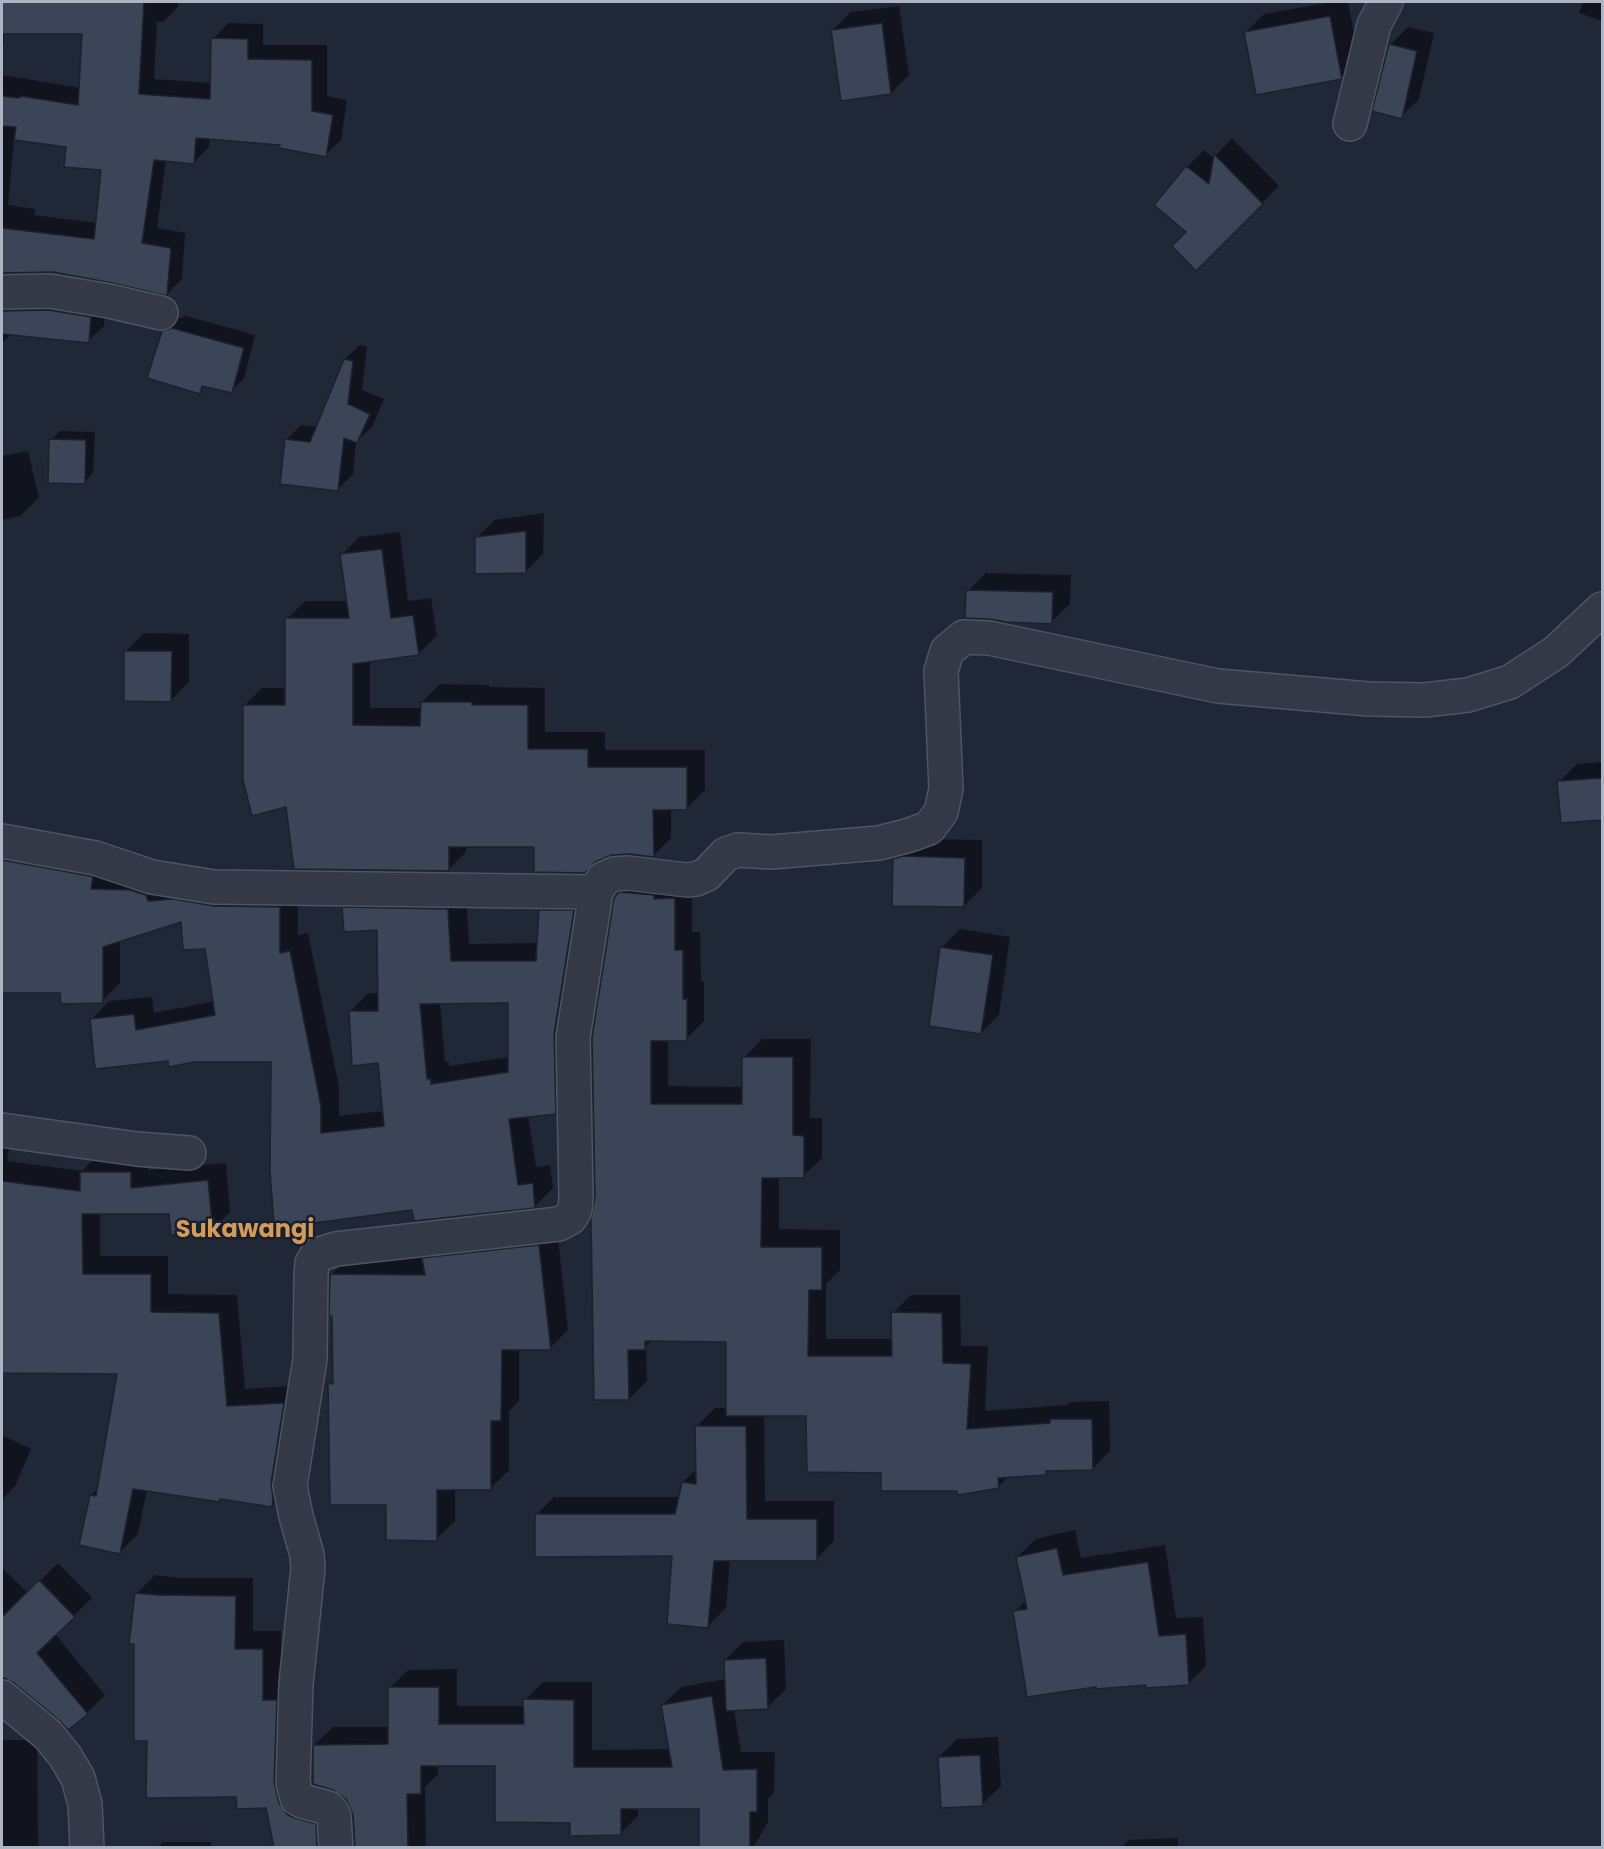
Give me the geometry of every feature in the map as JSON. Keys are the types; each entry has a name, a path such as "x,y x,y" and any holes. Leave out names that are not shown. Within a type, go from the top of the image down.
{"street":[{"path":"1350,124 1374,25 1386,2"},
{"path":"2,292 50,291 161,313"},
{"path":"336,1848 332,1812 328,1808 302,1802 297,1798 293,1783 296,1684 308,1568 307,1555 290,1486 310,1359 312,1263 317,1255 336,1249 558,1224 570,1218 575,1210 576,1196 573,1036 596,892 603,879 614,874 628,873 696,879 707,874 726,854 738,850 771,852 879,843 910,836 929,828 941,812 946,789 941,671 947,651 964,637 989,638 1218,686 1369,699 1425,700 1468,695 1510,682 1556,652 1602,609"},
{"path":"2,841 95,858 152,877 214,887 596,892"},
{"path":"2,1130 189,1154"},
{"path":"2,1697 48,1735 78,1778 85,1804 87,1848"}],"building":[{"path":"2,2 144,2 139,94 210,99 211,38 248,39 248,59 312,60 312,111 333,115 326,157 279,148 280,145 196,138 194,164 154,160 142,243 171,248 167,296 53,272 2,273 2,228 94,239 101,170 64,167 66,147 14,140 16,127 2,126 2,96 20,98 20,96 78,105 82,34 2,34"},
{"path":"1330,16 1342,79 1256,95 1244,32"},
{"path":"882,23 891,94 841,101 831,30"},
{"path":"1389,44 1417,51 1402,119 1372,111"},
{"path":"1214,154 1263,204 1196,271 1172,246 1186,232 1154,205 1186,166 1209,184"},
{"path":"49,310 91,317 89,343 2,334 2,311"},
{"path":"172,328 244,348 232,393 202,386 200,394 147,378 162,331"},
{"path":"344,359 353,361 348,404 370,414 357,443 344,438 338,491 280,484 285,439 310,442"},
{"path":"49,439 86,440 85,484 48,483"},
{"path":"526,531 526,573 475,574 475,537"},
{"path":"382,549 391,618 413,615 419,655 353,664 353,725 420,726 421,702 528,705 528,749 588,749 588,767 687,767 687,810 653,810 654,857 630,854 612,855 595,862 585,873 534,872 534,847 449,847 449,871 294,869 286,807 252,816 243,780 243,705 285,705 285,618 349,618 340,554"},
{"path":"966,590 1053,592 1052,624 965,618"},
{"path":"124,651 172,651 171,702 124,701"},
{"path":"1602,778 1602,820 1561,823 1557,781"},
{"path":"903,856 965,858 964,907 892,906 893,859"},
{"path":"2,860 90,876 93,877 91,889 130,890 146,895 148,901 173,899 214,906 280,907 280,953 290,951 321,1106 321,1133 384,1126 378,1063 352,1066 349,1011 378,1011 377,930 344,932 342,907 448,909 451,961 536,961 539,910 574,910 554,1034 556,1114 509,1119 518,1185 533,1183 535,1208 414,1221 412,1210 306,1224 274,1225 270,1171 271,1062 194,1062 169,1067 168,1061 95,1069 90,1019 134,1014 136,1030 215,1015 205,949 183,950 181,922 103,947 103,1003 61,1004 60,993 2,993","holes":["508,1003 508,1072 431,1084 431,1079 427,1079 420,1004"]},
{"path":"619,892 654,895 654,899 675,898 675,950 683,950 683,999 687,999 687,1041 651,1041 651,1104 742,1104 742,1057 793,1057 793,1135 804,1136 804,1178 762,1178 761,1247 822,1247 822,1290 809,1290 808,1356 892,1356 891,1312 942,1313 943,1363 971,1364 967,1429 1050,1423 1050,1419 1092,1419 1093,1470 1046,1471 1046,1475 998,1478 999,1488 958,1495 957,1491 881,1491 881,1473 807,1472 806,1416 726,1416 726,1342 645,1341 645,1350 628,1350 629,1400 594,1400 591,1219 595,1196 592,1038 614,898"},
{"path":"940,947 993,955 981,1034 929,1026"},
{"path":"80,1172 131,1172 131,1188 208,1180 213,1232 171,1235 169,1214 82,1214 83,1274 151,1274 151,1312 219,1313 227,1406 284,1403 271,1483 272,1507 133,1489 120,1554 79,1545 90,1495 96,1496 117,1374 2,1373 2,1181 80,1191"},
{"path":"539,1245 551,1350 502,1350 501,1421 491,1421 491,1490 437,1490 437,1541 386,1540 386,1505 330,1505 328,1383 333,1384 332,1316 329,1316 330,1274 425,1275 422,1258"},
{"path":"695,1426 746,1426 747,1519 817,1519 817,1561 714,1561 708,1628 667,1624 672,1556 535,1557 535,1514 675,1514 682,1482 696,1484"},
{"path":"1057,1548 1063,1575 1148,1562 1159,1636 1186,1634 1189,1685 1146,1688 1146,1685 1096,1689 1096,1687 1027,1697 1013,1611 1027,1609 1016,1557"},
{"path":"39,1580 75,1617 37,1653 88,1714 68,1730 14,1683 2,1677 2,1617"},
{"path":"135,1593 236,1596 235,1649 263,1649 263,1700 277,1700 274,1782 279,1803 292,1817 316,1824 317,1848 274,1848 266,1808 237,1809 236,1797 146,1798 147,1741 134,1741 134,1644 129,1644"},
{"path":"766,1658 768,1709 726,1711 724,1660"},
{"path":"388,1687 439,1687 439,1724 524,1724 523,1699 574,1700 574,1767 672,1767 661,1705 712,1696 723,1770 757,1769 757,1812 750,1812 750,1848 699,1848 699,1809 621,1809 621,1835 570,1836 570,1823 495,1822 495,1766 421,1766 421,1794 407,1794 408,1848 355,1848 353,1815 346,1799 333,1790 313,1784 313,1745 388,1744"},
{"path":"980,1755 983,1806 941,1808 938,1757"}],"district":[{"name":"Sukawangi","path":"245,1231"}]}
